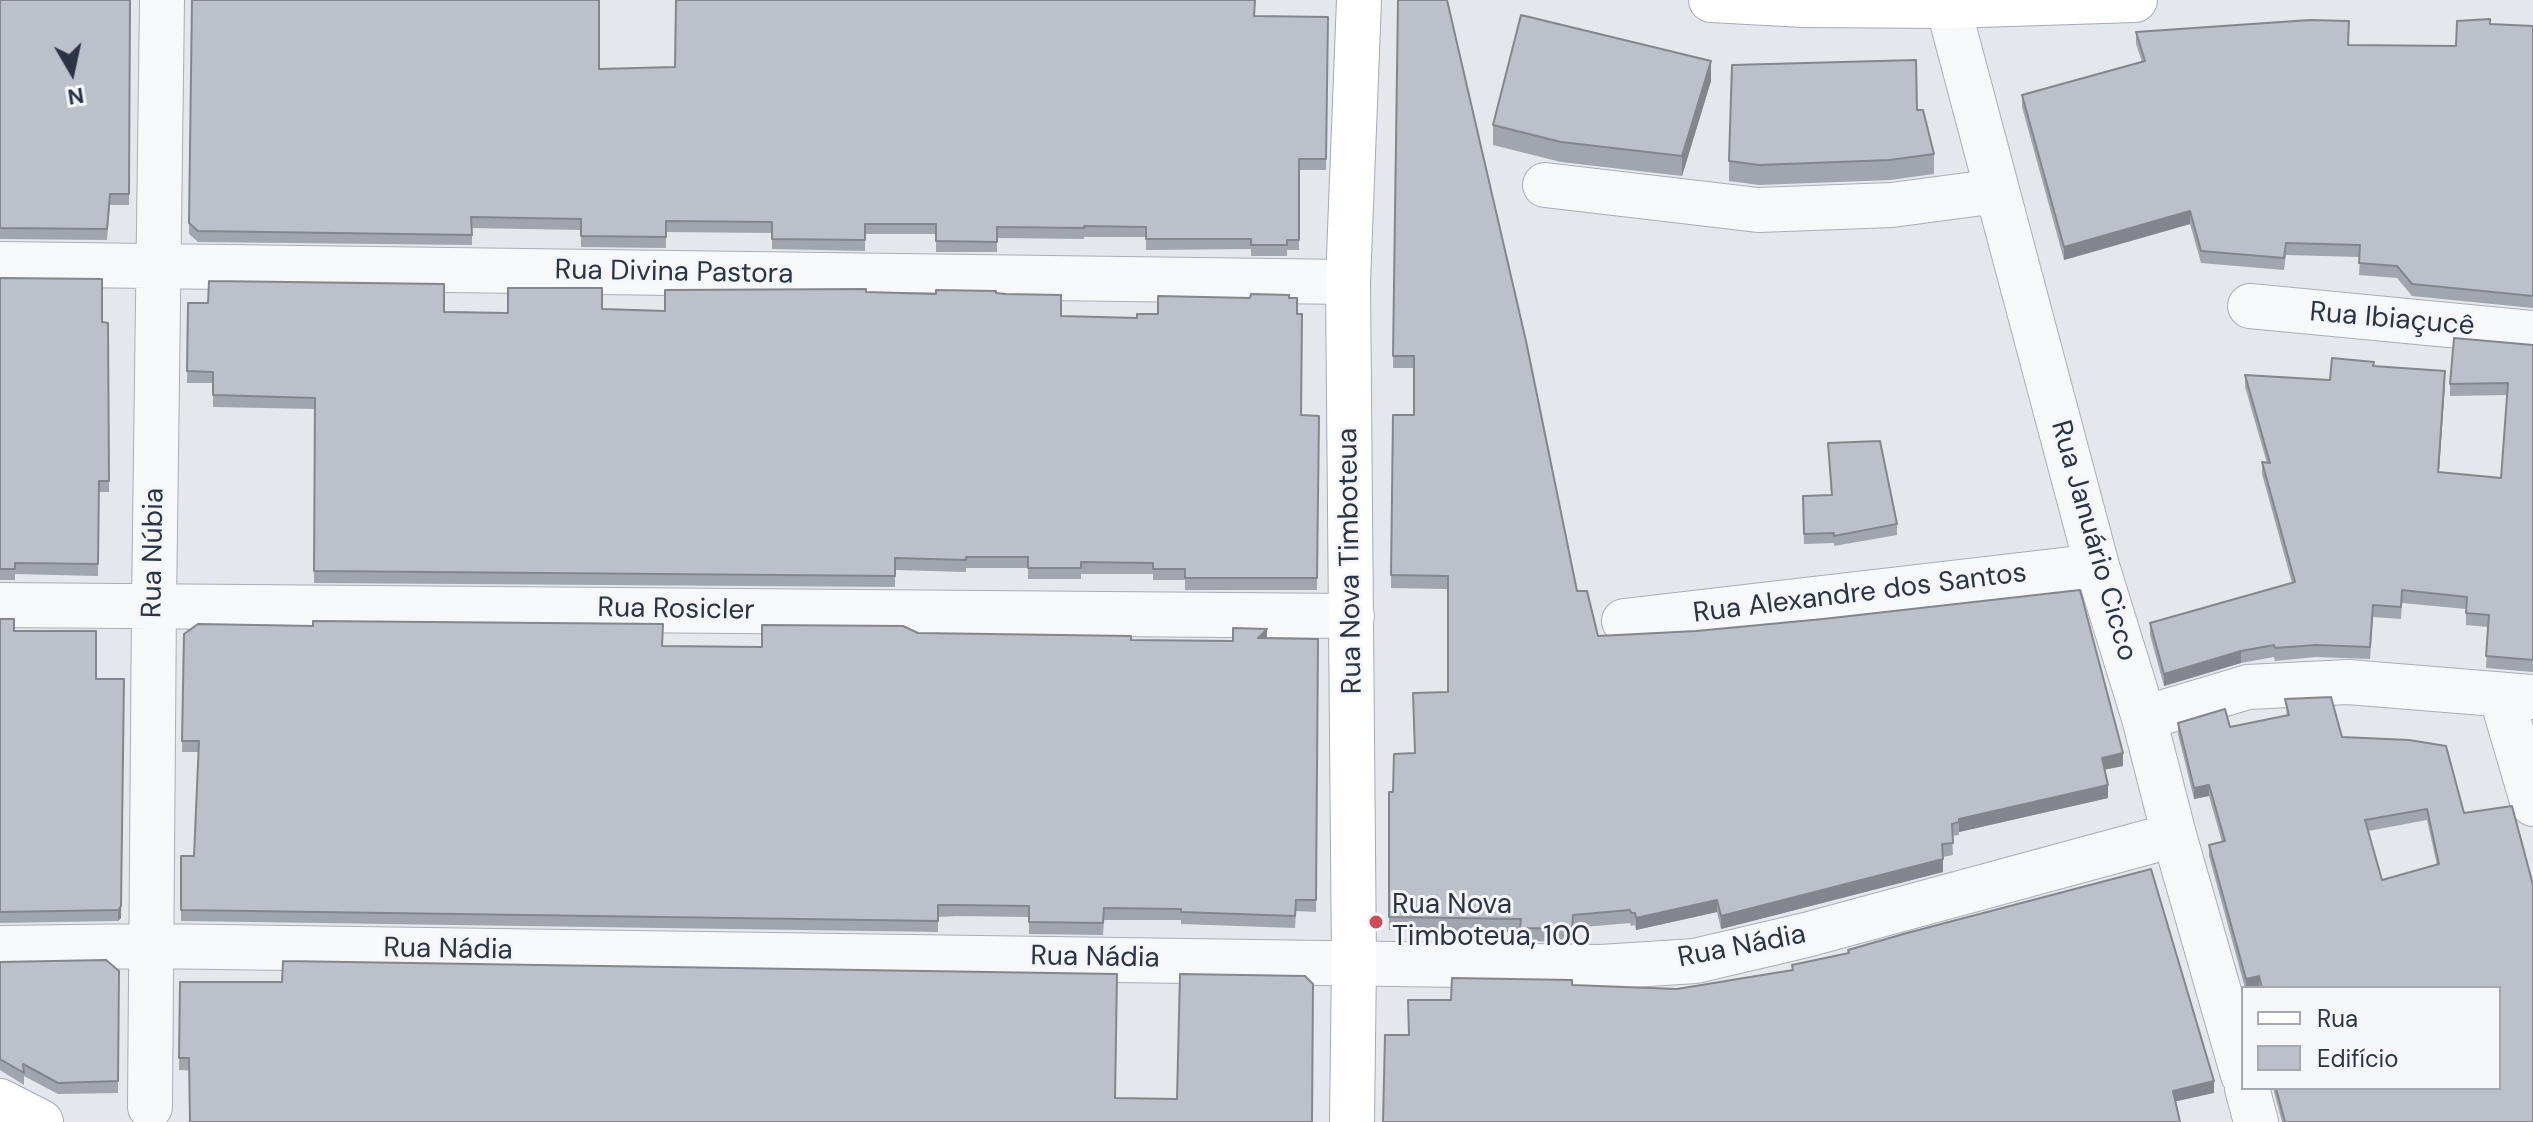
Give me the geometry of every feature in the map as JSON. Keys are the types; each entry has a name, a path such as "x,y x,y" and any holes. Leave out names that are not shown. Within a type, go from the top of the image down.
{"main road":[{"name":"Rua Nova Timboteua","path":"1352,1122 1354,962 1348,282 1359,0"},
{"path":"1711,0 1804,5 2135,0"},
{"path":"0,1101 41,1122"}],"street":[{"name":"Rua Núbia","path":"150,1107 162,0"},
{"name":"Rua Januário Cicco","path":"1972,4 1997,191 2097,566 2144,718 2241,1068"},
{"path":"1545,185 1758,210 1892,205 1997,191"},
{"name":"Rua Divina Pastora","path":"0,264 1348,282"},
{"name":"Rua Ibiaçucê","path":"2250,306 2533,333"},
{"name":"Rua Alexandre dos Santos","path":"1624,621 2097,566"},
{"name":"Rua Rosicler","path":"0,605 1352,616"},
{"path":"2144,718 2248,687 2348,682 2517,696 2533,804"},
{"name":"Rua Nádia","path":"0,948 150,946 1601,967 1695,961 1892,913 2174,835"},
{"path":"2248,1090 2256,1122"}],"building":[{"path":"0,0 130,0 129,194 110,194 107,229 0,228"},
{"path":"192,0 599,0 599,69 675,67 676,0 1255,0 1254,16 1328,17 1326,159 1299,159 1299,240 1287,240 1287,245 1251,245 1251,239 1146,239 1146,227 1084,226 997,227 997,242 936,241 936,224 865,224 865,240 772,239 772,222 666,221 666,237 581,236 581,219 471,217 472,235 198,231 189,223"},
{"path":"1398,0 1447,0 1526,341 1577,591 1587,591 1598,636 1823,619 2080,590 2123,753 2102,758 2108,785 1959,819 1959,822 1952,824 1953,843 1942,844 1943,859 1721,916 1717,900 1636,918 1630,910 1573,915 1572,929 1520,928 1521,919 1389,917 1389,792 1393,792 1394,754 1415,753 1413,693 1448,692 1448,576 1391,575 1393,415 1414,415 1414,356 1393,356"},
{"path":"1521,15 1711,61 1682,156 1561,142 1493,125"},
{"path":"2490,19 2490,24 2533,26 2533,296 2412,284 2397,266 2359,263 2360,245 2286,243 2284,258 2201,251 2190,211 2064,247 2022,95 2145,61 2136,32 2310,20 2349,21 2348,45 2456,46 2457,21"},
{"path":"1916,60 1917,110 1923,110 1934,154 1890,160 1759,165 1729,161 1732,65"},
{"path":"0,278 102,279 102,322 108,323 109,481 99,481 98,564 15,563 15,569 0,569"},
{"path":"209,281 444,284 444,312 508,313 508,288 602,288 602,309 665,311 665,290 866,289 866,292 936,294 936,290 996,291 1061,295 1061,316 1137,318 1137,314 1158,314 1158,296 1250,298 1251,294 1289,295 1289,298 1297,298 1297,314 1302,314 1301,415 1319,416 1317,578 1185,578 1185,569 1153,569 1153,563 1081,562 1081,568 1028,568 1028,557 966,557 966,560 895,558 895,576 314,571 315,398 213,395 213,372 187,371 188,303 208,303"},
{"path":"2454,338 2533,345 2533,660 2486,656 2489,615 2466,613 2467,597 2402,590 2401,607 2373,605 2370,647 2316,645 2275,648 2274,645 2241,651 2164,674 2150,623 2295,582 2262,462 2270,463 2245,375 2330,380 2332,358 2374,362 2373,366 2445,371 2438,472 2501,478 2508,383 2450,384"},
{"path":"1880,441 1897,524 1834,536 1834,533 1804,534 1803,496 1832,495 1828,443"},
{"path":"0,619 14,619 14,631 96,631 96,679 124,679 121,906 118,910 0,912"},
{"path":"313,621 663,624 662,646 762,647 762,625 903,626 918,633 1131,636 1131,640 1233,641 1233,628 1267,629 1258,638 1318,639 1316,900 1296,900 1295,916 1104,908 1103,923 1029,922 1029,906 938,905 938,921 181,910 181,856 194,856 199,741 182,741 184,634 198,624 313,626"},
{"path":"2331,697 2342,737 2409,740 2446,746 2464,813 2512,806 2533,885 2533,1122 2285,1122 2277,1090 2501,1090 2501,986 2262,986 2259,976 2246,979 2209,845 2225,841 2209,785 2194,788 2178,723 2225,709 2230,727 2289,715 2285,699","holes":["2427,809 2439,864 2382,880 2365,820"]},
{"path":"2151,869 2214,1081 2173,1091 2180,1122 1383,1122 1385,1035 1409,1035 1408,1000 1451,1000 1452,978 1572,980 1572,985 1677,989 1793,970 1792,965 1849,953 1848,950 1907,933"},
{"path":"106,960 119,971 118,1081 58,1083 23,1064 24,1073 0,1059 0,962"},
{"path":"283,961 1117,974 1115,1098 1177,1099 1180,974 1305,976 1313,984 1312,1122 190,1122 189,1058 179,1058 180,982 282,982"}],"place":[{"name":"Rua Nova Timboteua, 100","path":"1376,922"}]}
